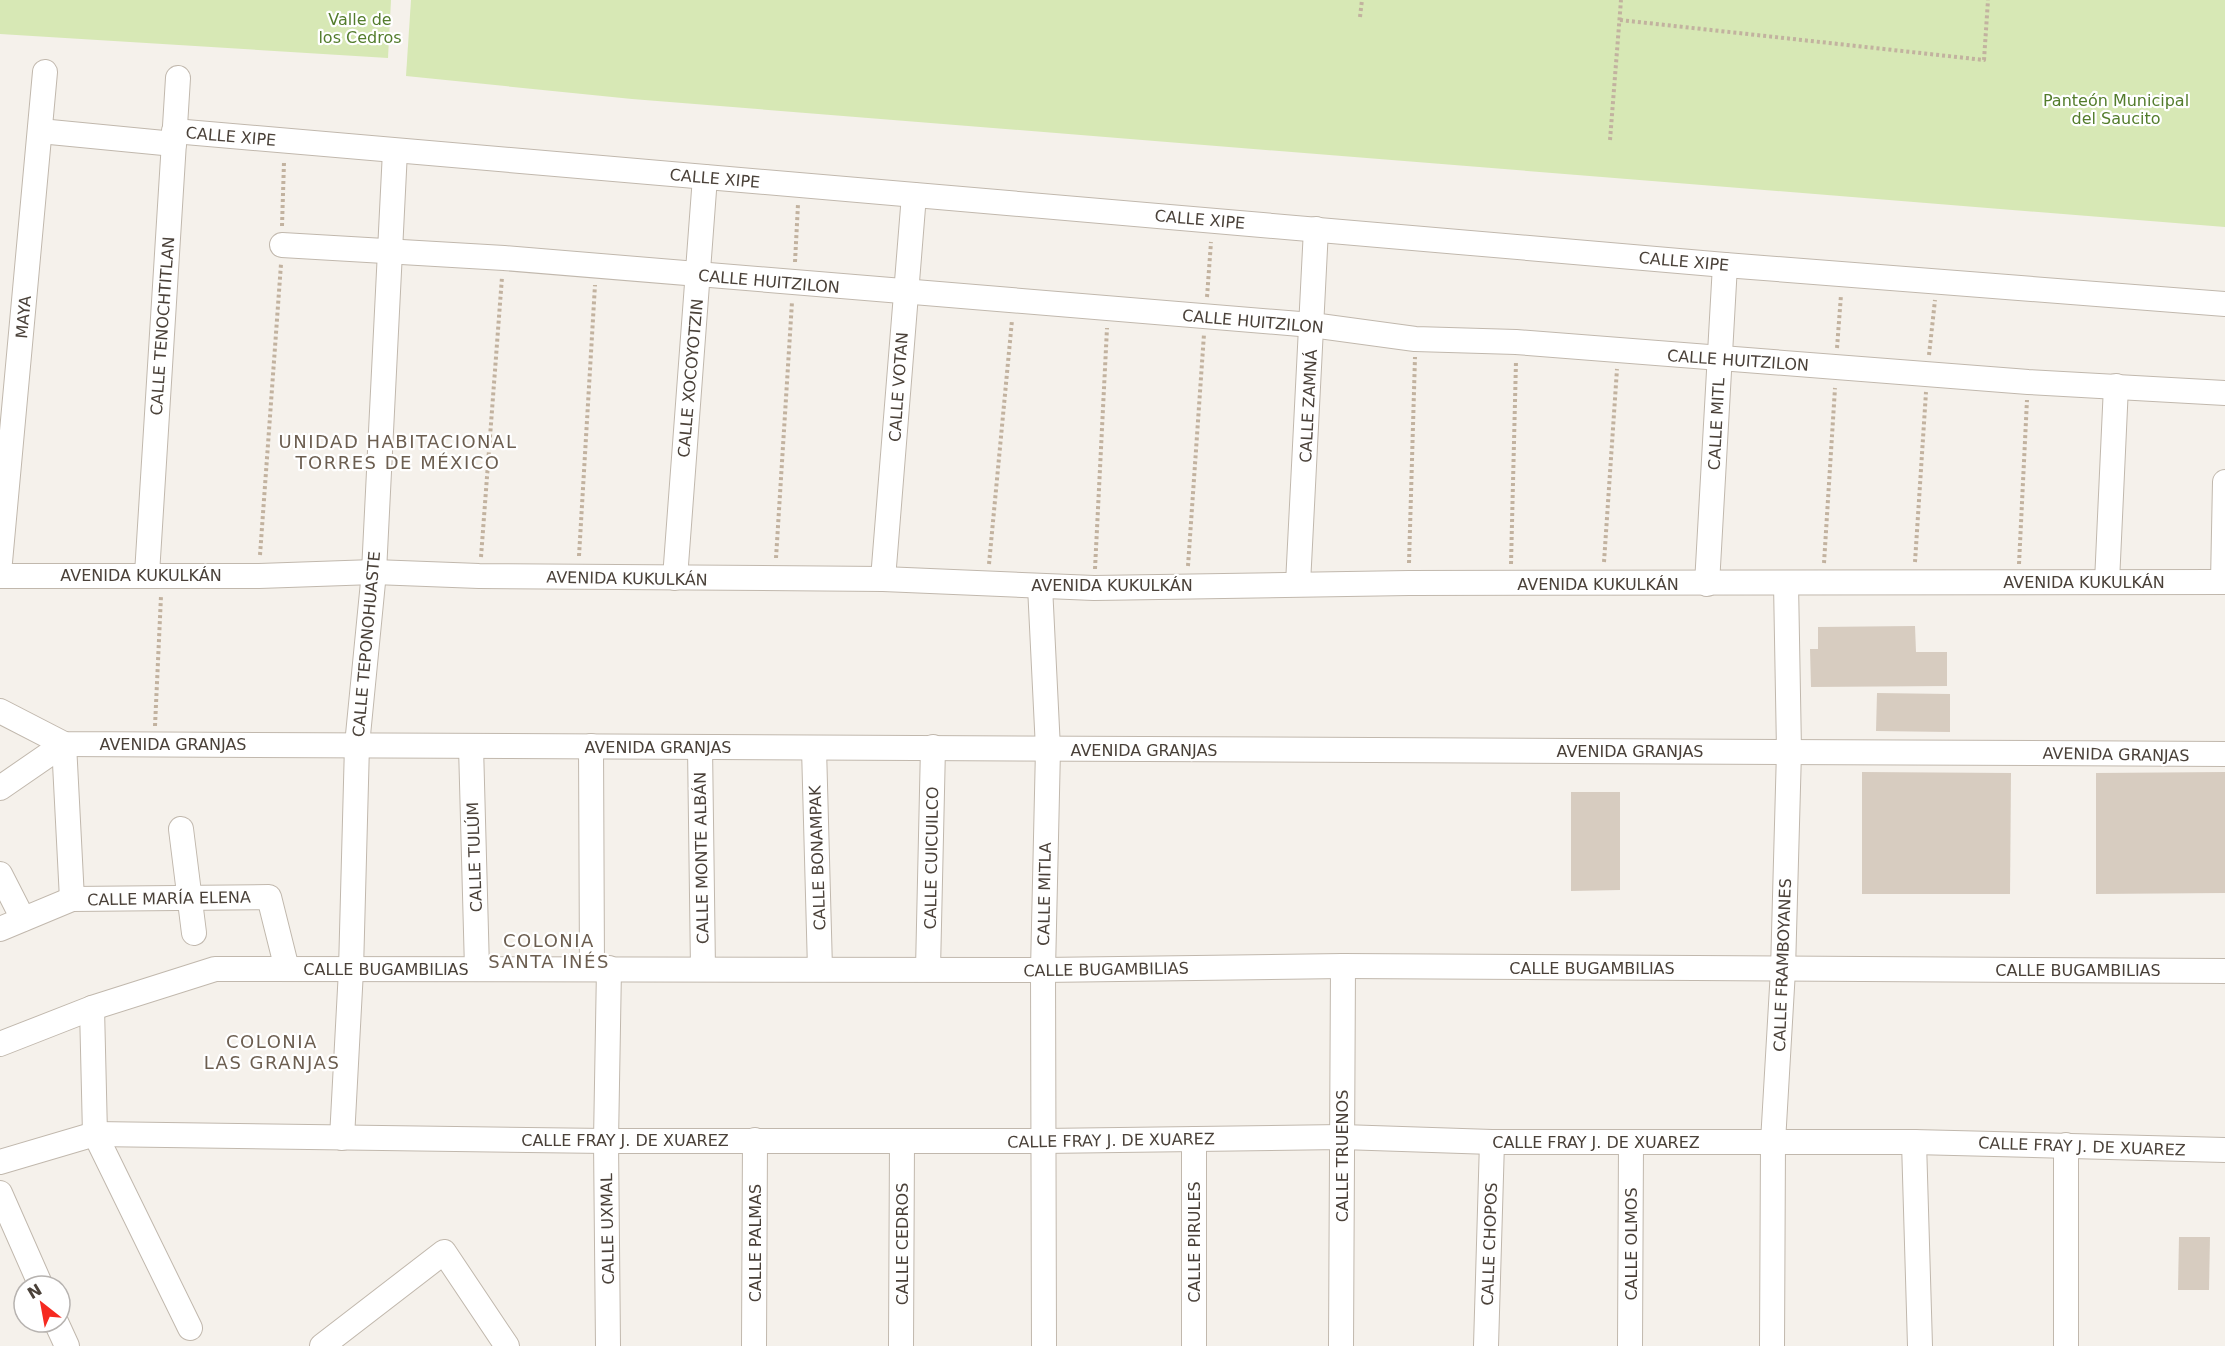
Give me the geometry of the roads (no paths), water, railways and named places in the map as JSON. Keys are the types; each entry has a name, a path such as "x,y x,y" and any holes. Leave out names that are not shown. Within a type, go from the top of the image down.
{"street":[{"name":"MAYA","path":"0,562 45,72"},
{"name":"CALLE TENOCHTITLAN","path":"154,574 178,78"},
{"name":"CALLE XIPE","path":"40,131 174,138 284,140 1725,265 2225,304"},
{"name":"CALLE TEPONOHUASTE","path":"342,1138 351,970 357,745 374,572 395,151"},
{"name":"CALLE XOCOYOTZIN","path":"675,578 705,177"},
{"name":"CALLE VOTAN","path":"883,579 914,195"},
{"name":"CALLE ZAMNÁ","path":"1298,584 1316,229"},
{"name":"CALLE HUITZILON","path":"282,245 504,258 1312,325 1415,339 1516,342 2028,382 2225,393"},
{"name":"CALLE MITL","path":"1707,584 1725,265"},
{"path":"2108,582 2116,386"},
{"path":"2224,582 2225,482"},
{"name":"AVENIDA KUKULKÁN","path":"0,576 154,574 259,576 374,572 480,576 883,579 1094,588 1408,583 2224,582"},
{"name":"CALLE FRAMBOYANES","path":"1772,1346 1773,1142 1783,970 1789,750 1786,583"},
{"name":"CALLE MITLA","path":"1040,586 1048,749 1043,970 1044,1346"},
{"path":"0,711 64,744"},
{"path":"0,788 64,744"},
{"path":"64,744 72,899"},
{"name":"AVENIDA GRANJAS","path":"64,744 1789,750 2225,754"},
{"name":"CALLE TULÚM","path":"471,746 477,969"},
{"name":"CALLE UXMAL","path":"591,746 606,1141 608,1346"},
{"name":"CALLE MONTE ALBÁN","path":"700,747 703,969"},
{"name":"CALLE CUICUILCO","path":"928,969 933,747"},
{"name":"CALLE BONAMPAK","path":"814,748 820,969"},
{"path":"182,829 188,897 194,933"},
{"path":"0,874 23,919"},
{"name":"CALLE MARÍA ELENA","path":"0,929 72,899 268,897 287,969"},
{"name":"CALLE BUGAMBILIAS","path":"0,1044 92,1008 215,969 1043,970 1342,966 2225,971"},
{"name":"CALLE TRUENOS","path":"1341,1346 1342,966"},
{"path":"92,1008 95,1134 190,1328"},
{"name":"CALLE FRAY J. DE XUAREZ","path":"0,1162 95,1134 606,1141 902,1142 1342,1137 1492,1142 1914,1142 2225,1150"},
{"name":"CALLE PIRULES","path":"1194,1139 1194,1346"},
{"name":"CALLE PALMAS","path":"754,1346 755,1140"},
{"name":"CALLE CEDROS","path":"901,1346 902,1142"},
{"name":"CALLE CHOPOS","path":"1486,1346 1492,1142"},
{"name":"CALLE OLMOS","path":"1630,1346 1631,1142"},
{"path":"1914,1142 1920,1346"},
{"path":"2066,1145 2066,1346"},
{"path":"0,1193 36,1274"},
{"path":"321,1346 444,1252 507,1346"}],"district":[{"name":"UNIDAD HABITACIONAL TORRES DE MÉXICO","path":"398,452"},
{"name":"COLONIA SANTA INÉS","path":"549,951"},
{"name":"COLONIA LAS GRANJAS","path":"272,1052"}],"park label":[{"name":"Valle de los Cedros","path":"360,28"},
{"name":"Panteón Municipal del Saucito","path":"2116,109"}]}
